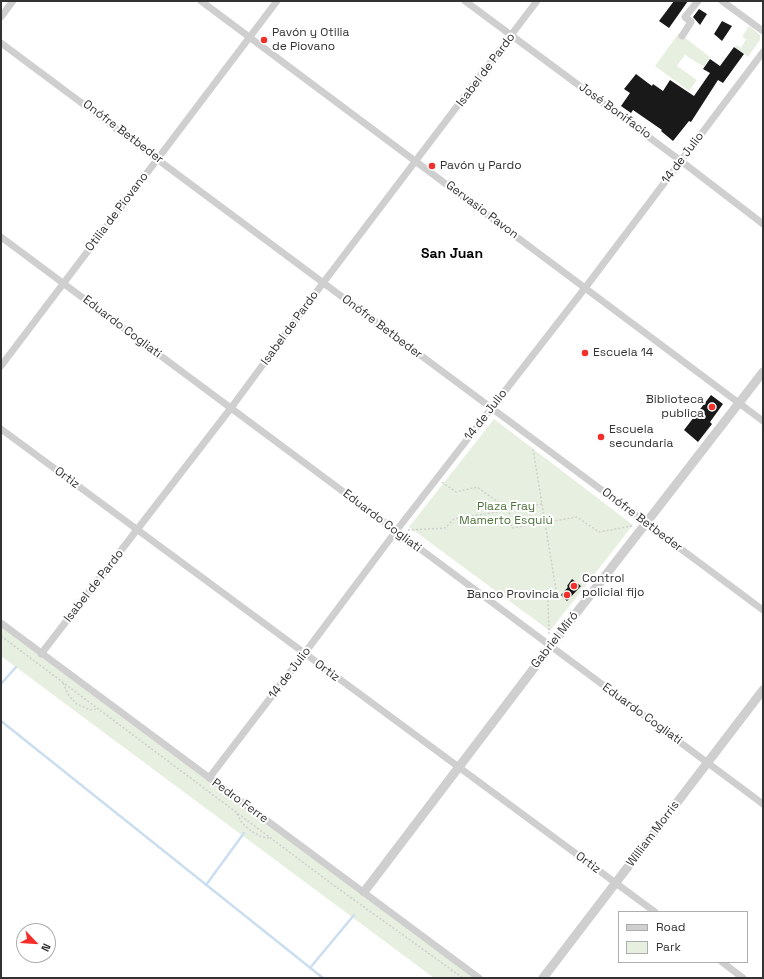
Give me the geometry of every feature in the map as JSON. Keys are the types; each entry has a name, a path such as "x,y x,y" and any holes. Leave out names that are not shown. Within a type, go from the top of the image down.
{"street":[{"path":"1,17 13,1"},
{"name":"Gervasio Pavon","path":"201,1 763,421"},
{"name":"Otilia de Piovano","path":"1,366 277,1"},
{"name":"José Bonifacio","path":"465,1 681,161 763,224"},
{"name":"Isabel de Pardo","path":"42,654 231,408 322,283 417,161 537,1"},
{"path":"682,36 691,22 685,17 698,1"},
{"path":"722,1 763,32"},
{"name":"Onófre Betbeder","path":"1,43 158,158 322,283 763,610"},
{"name":"14 de Julio","path":"209,778 396,531 585,288 763,52"},
{"name":"Eduardo Cogliati","path":"1,237 763,804"},
{"name":"Gabriel Miró","path":"364,892 550,647 763,372"},
{"name":"Ortiz","path":"1,429 458,768 654,911"},
{"name":"Pedro Ferre","path":"1,623 479,978"},
{"name":"William Morris","path":"543,978 763,690"},
{"path":"723,963 743,978"}],"path":[{"path":"532,439 556,590 548,600 550,647"},
{"path":"437,478 456,492 477,487 509,510 512,528 577,516 599,532 646,523"},
{"path":"396,531 445,528 454,519 542,504"},
{"path":"1,636 250,823 463,978"},
{"path":"66,671 63,682 68,694 75,703 90,710 98,709"},
{"path":"236,812 242,822 247,826 262,837 271,838"},
{"path":"247,826 250,823"}],"green space":[{"path":"749,26 760,35 760,40 748,57 735,47 737,45 741,48 746,39 742,37"},
{"path":"679,33 710,57 704,67 685,55 677,66 697,80 689,91 655,66"},
{"name":"Plaza Fray Mamerto Esquiú","path":"494,419 633,525 550,631 409,527"},
{"path":"1,627 475,978 434,978 1,656"}],"building":[{"path":"674,1 688,1 669,28 659,21"},
{"path":"699,9 707,14 700,25 693,17"},
{"path":"722,21 732,26 722,41 714,34"},
{"path":"734,47 744,54 723,83 718,80 691,122 689,121 673,141 661,131 662,130 633,110 631,113 621,106 630,93 624,89 636,74 652,86 653,84 663,91 670,80 694,96 710,73 703,69 710,59 720,66"},
{"path":"711,395 723,404 710,422 712,424 698,442 684,430"},
{"path":"572,579 581,586 567,601 561,595 568,587 567,586"}],"waterway":[{"path":"1,684 16,667"},
{"path":"1,721 323,978"},
{"path":"206,885 244,833"},
{"path":"310,968 354,915"}],"place":[{"name":"Pavón y Otilia de Piovano","path":"264,40"},
{"name":"Pavón y Pardo","path":"432,166"},
{"name":"Escuela 14","path":"585,353"},
{"name":"Biblioteca publica","path":"712,407"},
{"name":"Escuela secundaria","path":"601,437"},
{"name":"Control policial fijo","path":"574,586"},
{"name":"Banco Provincia","path":"567,595"}],"district":[{"name":"San Juan","path":"452,254"}]}
